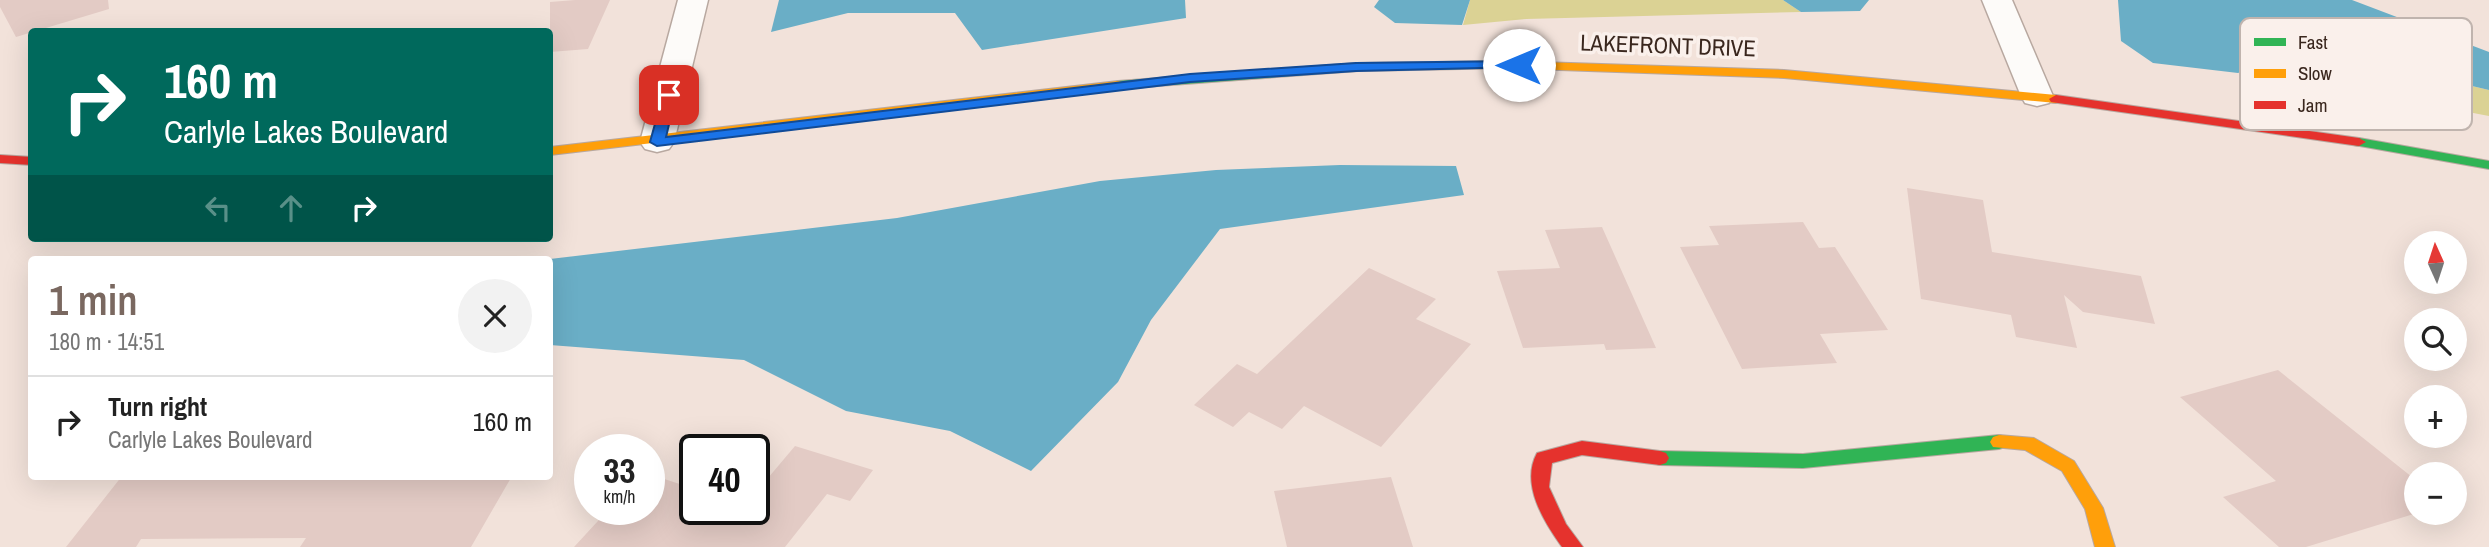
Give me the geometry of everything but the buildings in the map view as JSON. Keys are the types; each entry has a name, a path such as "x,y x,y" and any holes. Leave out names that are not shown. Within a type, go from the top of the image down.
{"street":[{"path":"657,142 693,0"},
{"path":"1997,0 2037,96"},
{"name":"LAKEFRONT DRIVE","path":"553,151 657,142 1089,88 1356,67 1660,67 1867,78 2037,96 2240,124"},
{"name":"LAKEFRONT DRIVE","path":"2285,130 2489,164"},
{"path":"0,159 28,161"},
{"path":"1573,547 1559,528 1540,487 1543,458 1582,448 1654,458 1803,461 1982,441 2028,443 2068,466 2094,508 2105,547"}],"shaded area":[{"path":"1470,0 1783,0 1801,12 1526,19 1463,25"},
{"path":"2472,86 2489,90 2489,116 2472,113"}],"water":[{"path":"779,0 1185,0 1186,18 982,50 955,13 848,13 771,32"},
{"path":"1379,0 1470,0 1462,25 1395,23 1374,7"},
{"path":"1783,0 1869,0 1860,11 1801,12"},
{"path":"2118,0 2352,0 2399,18 2240,18 2238,73 2153,63 2121,41"},
{"path":"2472,46 2489,52 2489,90 2472,86"},
{"path":"1340,165 1456,166 1464,195 1220,229 1151,320 1118,382 1031,471 950,431 846,411 744,360 553,345 553,259 897,218 1100,181 1216,170"}],"traffic: fast":[{"path":"1118,85 1358,67 1509,65"},
{"path":"2359,142 2489,165"},
{"path":"1660,458 1803,461 1999,442"}],"traffic: slow":[{"path":"1509,65 1784,74 2056,99"},
{"path":"553,151 1118,85"},
{"path":"1999,442 2028,443 2068,466 2094,508 2105,547"}],"traffic: jam":[{"path":"2056,99 2240,125"},
{"path":"2274,130 2359,142"},
{"path":"0,159 28,161"},
{"path":"1573,547 1559,528 1540,487 1543,458 1582,448 1660,458"}],"route":[{"path":"669,95 657,142 1089,88 1190,78 1356,67 1519,65"}]}
